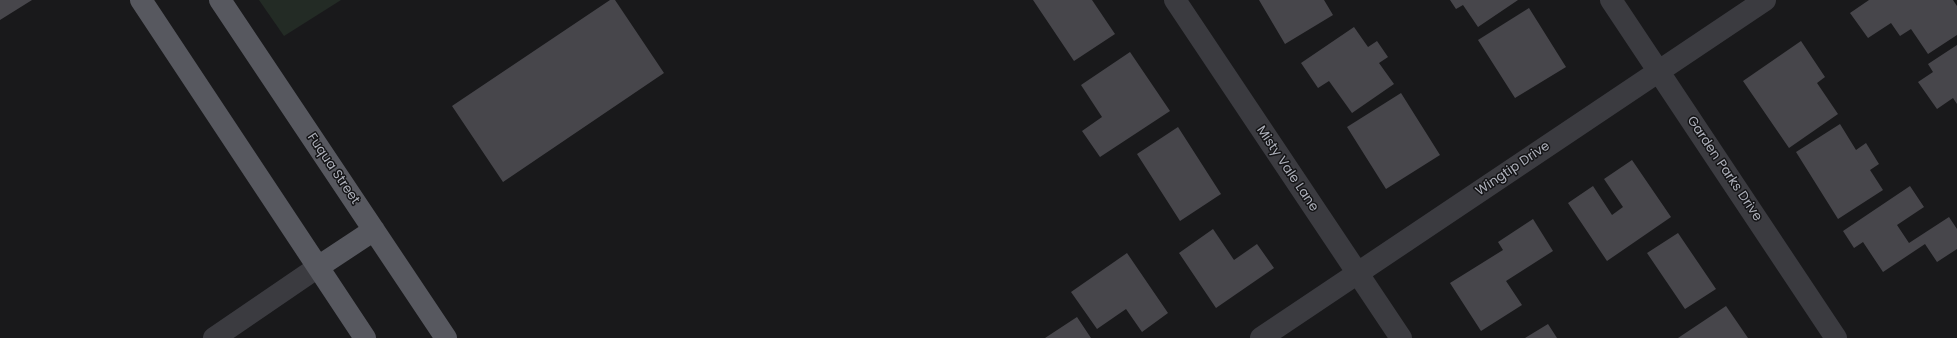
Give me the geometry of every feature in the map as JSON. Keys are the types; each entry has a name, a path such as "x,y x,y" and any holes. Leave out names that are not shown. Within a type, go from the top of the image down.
{"main road":[{"path":"141,0 365,338"},
{"name":"Fuqua Street","path":"220,0 446,338"},
{"path":"318,267 374,230"}],"street":[{"name":"Misty Vale Lane","path":"1175,0 1401,338"},
{"name":"Garden Parks Drive","path":"1611,0 1836,338"},
{"name":"Wingtip Drive","path":"1261,338 1765,0"},
{"path":"214,338 318,267"}],"shaded area":[{"path":"259,0 341,0 284,36"}],"building":[{"path":"0,0 32,0 0,20"},
{"path":"610,0 615,0 664,73 503,182 452,106"},
{"path":"1033,0 1092,0 1115,34 1074,61"},
{"path":"1259,0 1324,0 1333,15 1285,44"},
{"path":"1450,0 1518,0 1478,27 1463,5 1456,9"},
{"path":"1869,0 1953,0 1957,6 1957,35 1928,54 1911,29 1900,36 1891,23 1868,38 1850,13"},
{"path":"1529,8 1566,67 1515,98 1478,40"},
{"path":"1354,27 1368,47 1377,41 1388,57 1379,63 1394,84 1352,113 1329,81 1318,88 1301,63"},
{"path":"1801,41 1825,77 1817,83 1838,114 1789,148 1743,81"},
{"path":"1957,45 1957,104 1953,98 1937,109 1918,82 1933,72 1928,64"},
{"path":"1130,52 1170,111 1100,157 1082,131 1102,117 1081,85"},
{"path":"1401,93 1440,155 1386,189 1347,127"},
{"path":"1840,124 1856,150 1866,143 1879,164 1870,170 1883,190 1838,219 1796,152"},
{"path":"1178,127 1221,194 1180,221 1137,154"},
{"path":"1632,160 1671,217 1607,261 1568,203 1593,186 1612,215 1623,207 1604,179"},
{"path":"1910,186 1924,207 1897,225 1909,243 1949,217 1957,229 1957,249 1937,262 1925,244 1883,272 1863,242 1854,248 1843,231"},
{"path":"1533,219 1553,251 1506,281 1522,305 1481,331 1450,283 1503,250 1498,242"},
{"path":"1213,229 1234,260 1257,244 1274,268 1216,308 1179,253"},
{"path":"1678,233 1716,289 1685,309 1647,253"},
{"path":"1127,253 1168,313 1142,332 1126,309 1097,329 1071,292"},
{"path":"1726,306 1748,338 1678,338"},
{"path":"1077,317 1091,338 1045,338"},
{"path":"1548,324 1557,338 1525,338"}]}
